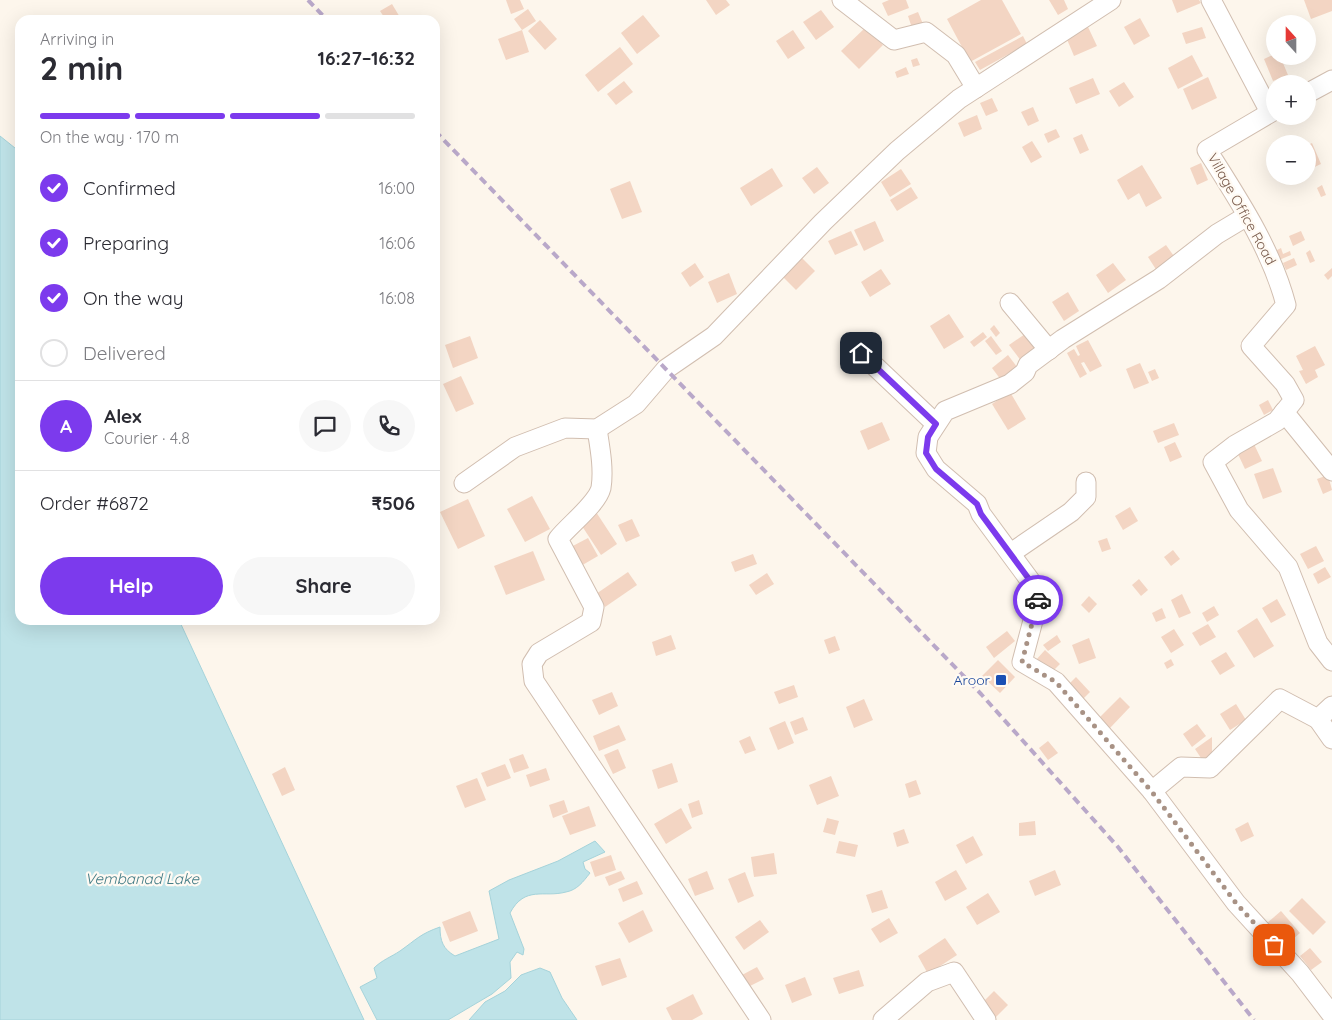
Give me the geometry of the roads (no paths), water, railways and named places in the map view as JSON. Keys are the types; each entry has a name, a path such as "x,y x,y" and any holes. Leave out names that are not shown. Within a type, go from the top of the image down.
{"street":[{"path":"842,0 894,40 926,32 956,55 976,88"},
{"path":"464,483 515,447 565,428 598,429 636,404 666,369 714,336 823,222 897,151 976,88 1111,0"},
{"path":"1211,0 1266,100"},
{"path":"1316,89 1332,80"},
{"name":"Village Office Road","path":"1266,115 1207,150 1247,216 1278,275 1286,305 1251,346 1285,384 1294,400 1284,412"},
{"path":"1247,216 1217,234 1159,279 1049,350 1028,365 1025,372 1010,384 945,411 928,437 926,453 936,469 977,504 981,514 1040,594 1022,662 1056,682 1152,792 1236,903 1300,973 1332,1015"},
{"path":"1010,303 1049,350"},
{"path":"861,353 936,424"},
{"path":"1332,471 1284,412 1277,421 1226,450 1213,462 1239,510 1288,567 1318,643 1332,661"},
{"path":"598,429 602,462 600,490 590,505 558,539 594,607 591,622 539,653 532,664 534,681 761,1020"},
{"path":"1011,553 1071,512 1086,497 1086,482"},
{"path":"1152,792 1181,767 1210,768 1280,699 1318,719 1332,739"},
{"path":"1318,719 1332,706"},
{"path":"883,1020 927,982 954,972 986,1020"}],"water":[{"name":"Vembanad Lake","path":"0,136 15,148 15,625 181,625 364,1020 0,1020"},
{"path":"595,841 605,852 583,862 585,869 590,873 577,887 570,891 558,893 535,894 522,899 516,904 510,913 524,949 523,955 517,952 510,962 511,978 492,994 448,1020 377,1020 360,987 377,978 374,968 377,965 423,935 440,927 443,944 455,956 499,939 489,891 509,880 558,861"},
{"path":"540,968 550,972 562,998 577,1020 469,1020 485,1002 505,991 521,975"}],"railway":[{"path":"308,0 322,15"},
{"path":"440,136 981,694 1118,847 1254,1020"}],"place":[{"name":"Aroor","path":"1001,680"}]}
